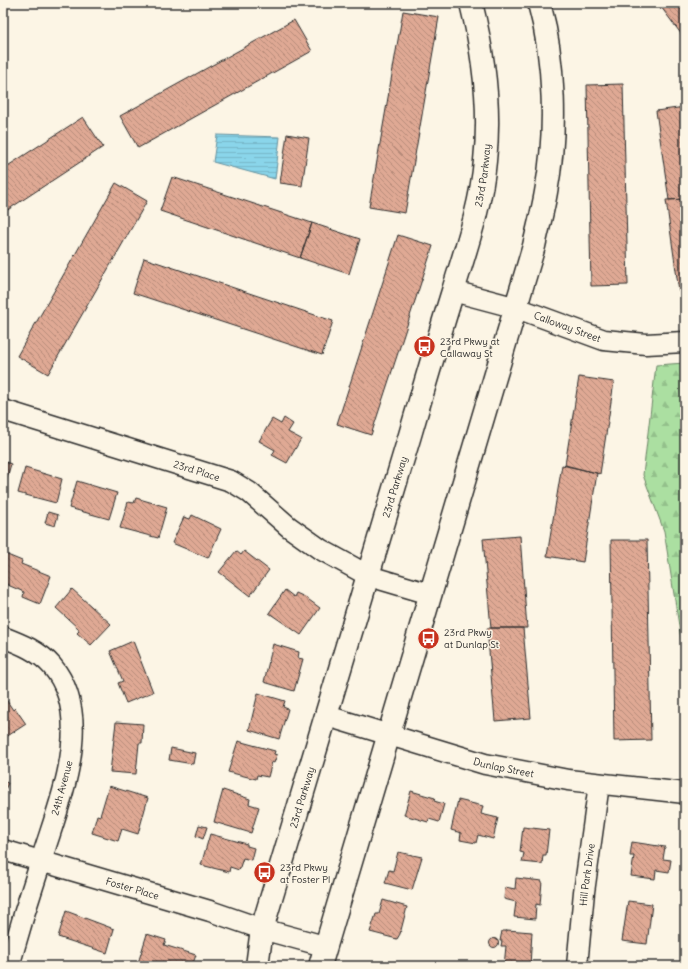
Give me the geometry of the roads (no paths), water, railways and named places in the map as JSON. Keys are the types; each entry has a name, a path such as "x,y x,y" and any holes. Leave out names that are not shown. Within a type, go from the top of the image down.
{"street":[{"name":"23rd Parkway","path":"257,966 262,929 369,576 480,196 487,139 484,67 481,42 470,3"},
{"path":"322,956 517,308 547,191 552,140 551,90 547,40 539,3"},
{"name":"Calloway Street","path":"453,291 517,308 604,340 646,344 685,342"},
{"name":"23rd Place","path":"3,410 111,442 231,481 249,492 289,527 314,545 369,576 430,594"},
{"name":"24th Avenue","path":"3,637 28,647 42,656 53,667 67,695 71,711 73,740 70,765 9,966"},
{"name":"Dunlap Street","path":"327,716 389,733 485,764 599,784 685,793"},
{"name":"Hill Park Drive","path":"577,966 584,892 599,784"},
{"name":"Foster Place","path":"3,850 210,911 262,929 322,956"}],"water":[{"path":"217,135 280,137 275,179 213,162"}],"place":[{"name":"23rd Pkwy at Callaway St","path":"425,347"},
{"name":"23rd Pkwy at Dunlap St","path":"428,638"},
{"name":"23rd Pkwy at Foster Pl","path":"265,873"}]}
